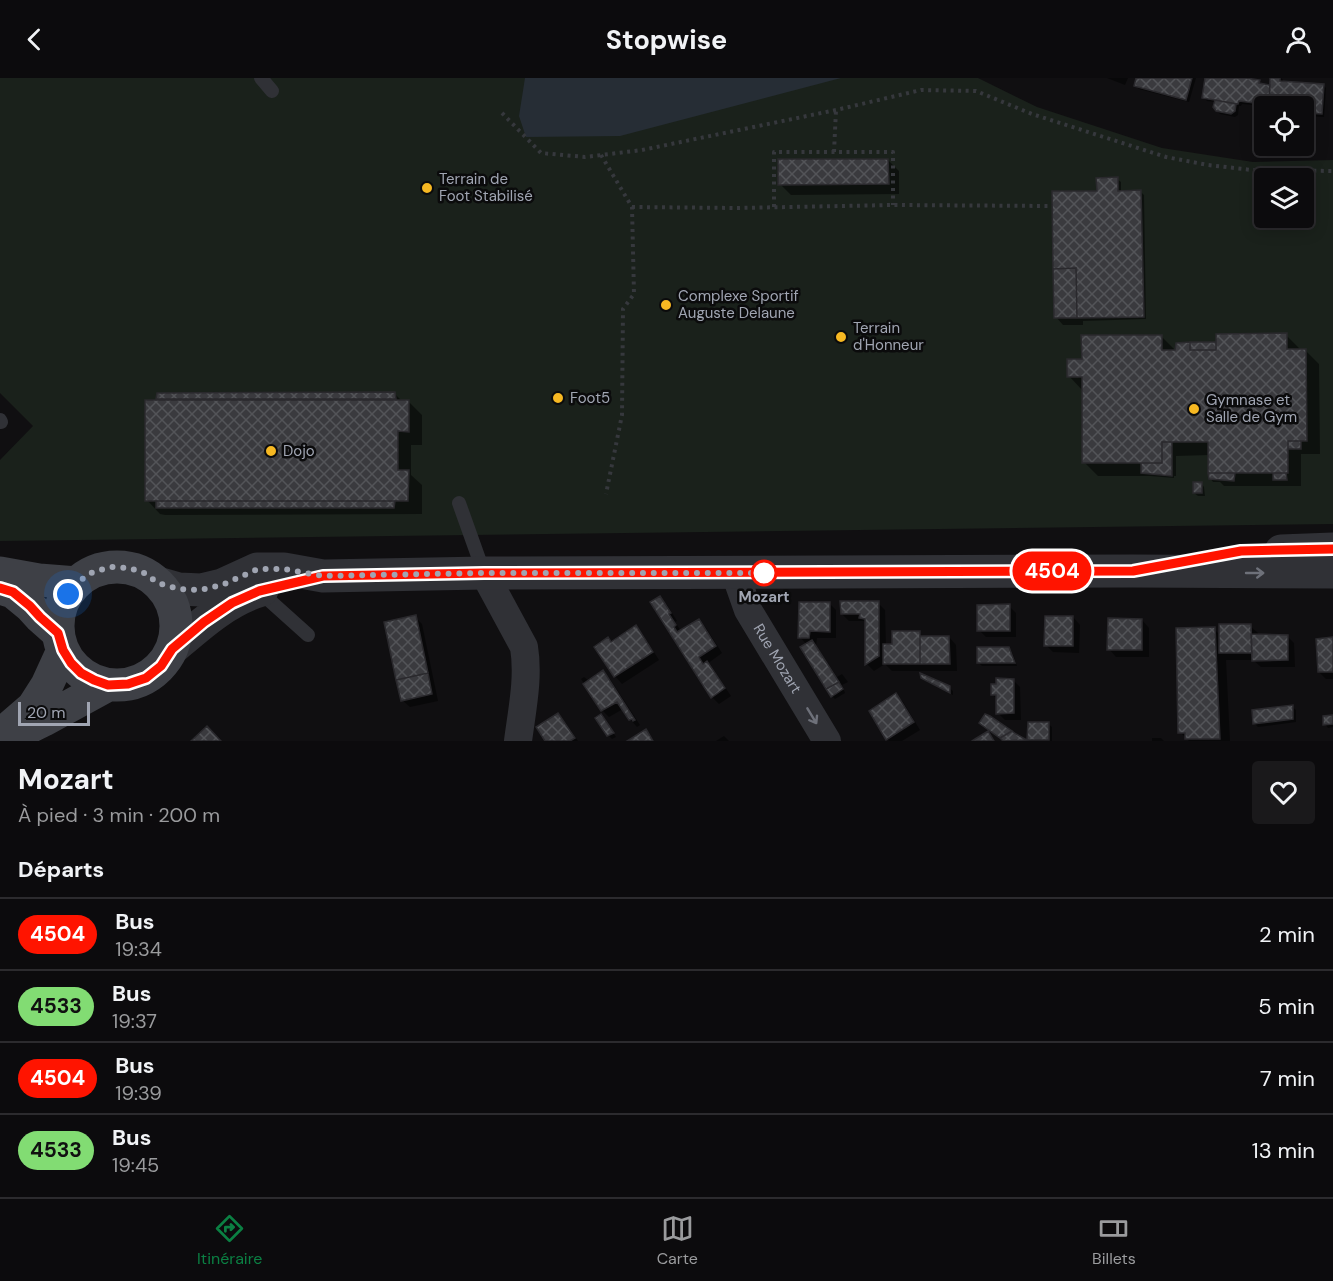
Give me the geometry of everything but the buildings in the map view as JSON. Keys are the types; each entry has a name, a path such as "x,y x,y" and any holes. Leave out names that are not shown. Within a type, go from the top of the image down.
{"main road":[{"path":"112,567 129,568 144,573 158,583 169,597 175,614 176,632 172,649 161,666 146,678 128,684 108,685 81,673 71,663 61,641 58,620 62,606 76,583 93,572 112,567"},
{"path":"0,573 39,580 76,583"},
{"path":"0,588 13,592 30,606 61,641"},
{"path":"0,736 33,707 47,685 61,641"},
{"path":"1,741 108,685"}],"street":[{"path":"1133,571 1241,551 1333,549"},
{"path":"158,583 179,589 201,590 222,585 258,569 284,569 323,576 484,573 1133,571 1333,573"},
{"path":"484,573 524,647 525,683 518,741"},
{"name":"Rue Mozart","path":"735,573 748,610 827,741"},
{"path":"172,649 204,622 232,603 259,591 323,576"}],"lane":[{"path":"261,78 272,91"},
{"path":"459,503 484,573"},
{"path":"259,591 308,634"}],"path":[{"path":"502,113 541,153 585,157 642,150 836,111 921,90 976,91 1032,114 1166,157 1252,170 1333,171"},
{"path":"834,152 836,111"},
{"path":"774,207 774,152 893,152 893,205"},
{"path":"601,155 632,207 634,294 623,309 622,416 606,494"},
{"path":"632,207 1052,206"}],"shaded area":[{"name":"Complexe Sportif Auguste Delaune","path":"0,78 978,78 1037,107 1162,148 1253,162 1333,160 1333,524 0,541 0,460 33,426 0,393"},
{"path":"525,78 841,78 620,136 526,137 519,116"}],"bus line":[{"name":"4504","path":"0,588 13,592 58,633 63,650 81,673 108,685 128,684 146,678 161,666 172,649 204,622 232,603 259,591 323,576 484,573 1133,571 1241,551 1333,549"}],"place":[{"name":"Terrain de Foot Stabilisé","path":"427,188"},
{"name":"Complexe Sportif Auguste Delaune","path":"666,305"},
{"name":"Terrain d'Honneur","path":"841,337"},
{"name":"Foot5","path":"558,398"},
{"name":"Gymnase et Salle de Gym","path":"1194,409"},
{"name":"Dojo","path":"271,451"},
{"name":"Mozart","path":"764,573"}],"route":[{"path":"68,594 76,583 93,572 112,567 129,568 144,573 158,583 179,589 201,590 222,585 258,569 284,569 323,576 484,573 764,573"}]}
